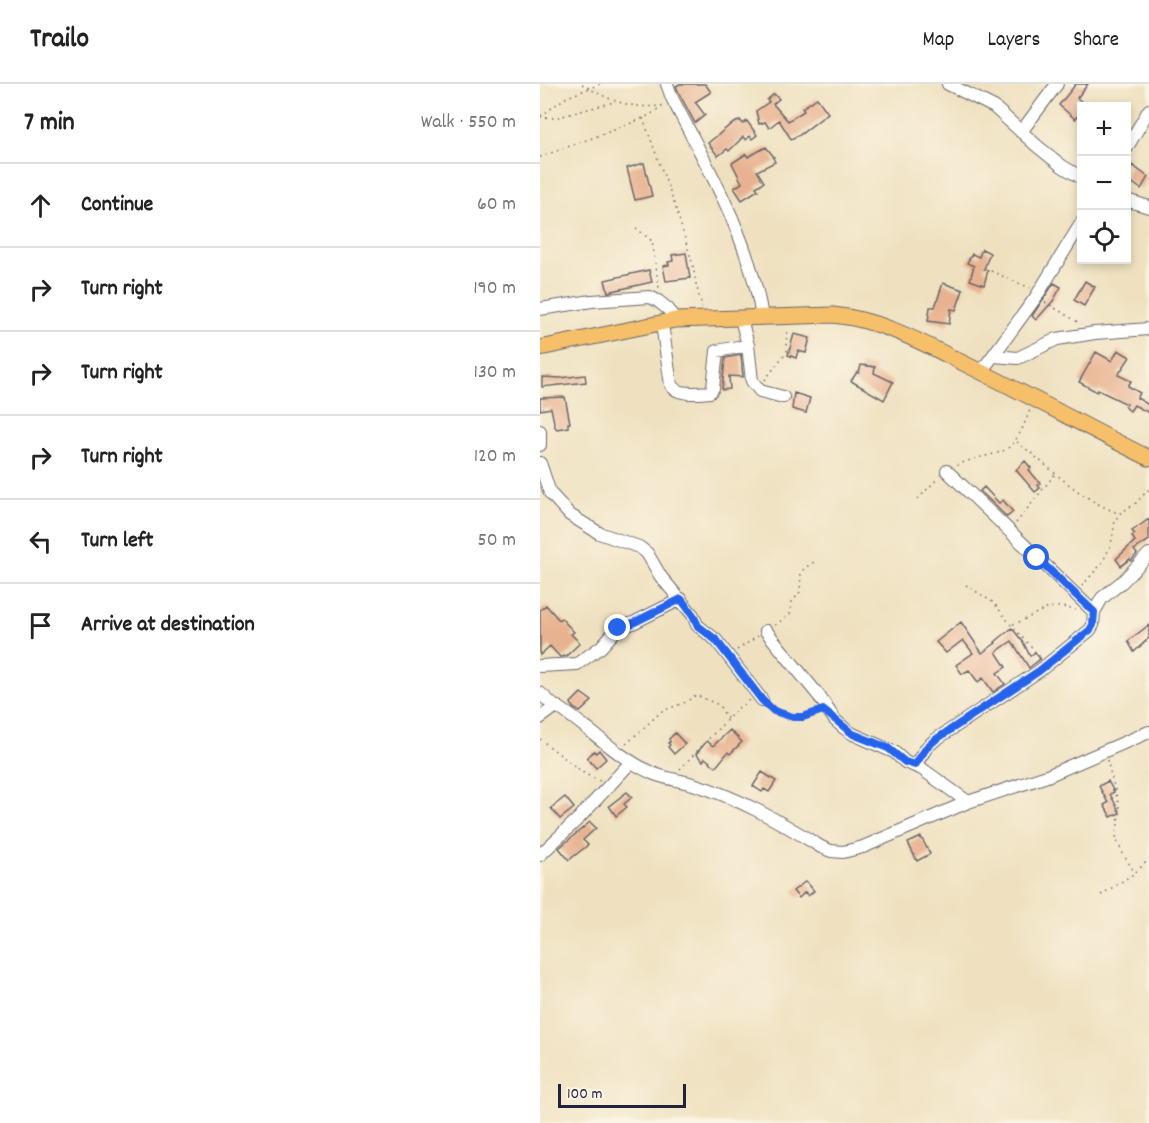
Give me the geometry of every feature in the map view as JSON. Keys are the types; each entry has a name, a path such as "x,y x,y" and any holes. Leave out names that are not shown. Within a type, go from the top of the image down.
{"main road":[{"path":"540,348 669,322 833,315 866,320 886,326 1148,455"}],"street":[{"path":"667,84 667,102 715,182 734,227 756,284 762,317"},
{"path":"948,84 994,106 1021,132 1062,166 1077,175"},
{"path":"1021,132 1057,84"},
{"path":"1131,140 1149,110"},
{"path":"1131,202 1149,207"},
{"path":"981,372 1037,295 1077,230"},
{"path":"540,309 640,296 658,301 668,309 671,385 674,390 680,392 710,392 713,388 717,351 748,345"},
{"path":"741,319 748,345 752,381 759,391 783,397"},
{"path":"994,356 1018,358 1052,340 1095,333 1149,329"},
{"path":"540,431 540,445"},
{"path":"540,463 547,487 559,505 570,515 599,533 644,550 652,559 661,577 693,615 698,626 712,637 728,655 762,700"},
{"path":"915,765 927,747 935,740 1046,665 1090,630 1093,625 1091,609 947,471"},
{"path":"1091,609 1149,554"},
{"path":"540,666 577,664 601,647 618,628 681,599"},
{"path":"766,631 831,714 853,734 888,748 905,762 915,765 968,802"},
{"path":"540,693 555,707 631,762 670,780 691,783 762,812 831,851 843,852 863,848 968,802 1047,776 1149,732"},
{"path":"540,718 555,707"},
{"path":"540,855 579,818 631,762"}],"path":[{"path":"582,84 615,102 648,107 667,102"},
{"path":"540,117 565,98 600,84"},
{"path":"540,117 555,118 615,102"},
{"path":"540,157 602,136 650,115 667,102"},
{"path":"643,118 673,198 706,319"},
{"path":"636,228 652,241 656,259 658,301"},
{"path":"991,271 1018,282 1095,333"},
{"path":"759,391 772,369 787,351 790,316"},
{"path":"918,499 947,471 975,458 1009,450 1022,431 1034,398"},
{"path":"1016,442 1071,488 1119,514"},
{"path":"1010,531 1055,474"},
{"path":"1074,593 1102,563 1111,545 1115,521 1119,514 1136,503 1149,489"},
{"path":"728,655 790,614 792,602 800,592 801,572 816,561"},
{"path":"966,585 994,603 1046,665"},
{"path":"1011,625 1038,611 1057,607 1075,610 1091,609"},
{"path":"616,752 662,711 686,702 696,695 719,705 728,720"},
{"path":"670,780 749,700 756,698 762,700 774,711 793,717 803,717 821,709 831,714"},
{"path":"540,739 592,778 612,783"},
{"path":"1105,750 1120,809 1116,839 1136,873"},
{"path":"1101,895 1136,873 1149,859"}],"building":[{"path":"705,84 711,92 695,102 705,115 695,123 676,86"},
{"path":"1076,84 1088,84 1077,98 1082,102 1077,102 1075,119 1059,105"},
{"path":"774,94 779,99 773,104 788,121 804,111 802,108 817,98 828,113 791,139 779,120 769,128 765,122 759,124 756,111 769,102 767,100"},
{"path":"740,120 743,124 747,121 757,135 752,139 750,136 746,140 743,137 729,151 727,149 718,156 708,143"},
{"path":"766,147 775,162 757,171 764,182 756,187 758,190 742,200 734,188 742,183 732,163 746,154 748,157"},
{"path":"644,163 652,196 635,200 627,168"},
{"path":"1131,166 1148,177 1141,189 1131,182"},
{"path":"982,249 990,253 984,269 988,270 984,285 970,280 974,266 967,263 972,254 979,257"},
{"path":"686,253 690,278 666,281 663,266 673,261 672,255"},
{"path":"649,270 652,282 608,292 605,280"},
{"path":"1085,281 1095,287 1084,306 1074,300"},
{"path":"943,283 963,290 956,310 951,309 949,324 928,321 930,307 935,307"},
{"path":"1054,283 1061,287 1053,301 1036,320 1032,316"},
{"path":"794,334 810,338 806,353 798,351 796,358 788,355"},
{"path":"1118,350 1130,357 1118,375 1131,381 1128,386 1140,393 1137,398 1149,405 1149,413 1134,405 1130,411 1125,407 1127,404 1079,382 1096,352 1112,361"},
{"path":"741,355 743,377 729,376 730,389 722,390 725,358"},
{"path":"861,365 875,367 874,373 893,382 884,400 851,381 857,372 859,373"},
{"path":"585,375 586,382 542,387 542,377 560,378"},
{"path":"794,393 810,398 806,413 792,409"},
{"path":"565,397 570,423 568,427 557,429 551,408 540,410 540,398"},
{"path":"1025,461 1040,483 1038,485 1040,488 1035,492 1016,470"},
{"path":"984,487 999,503 1003,500 1013,512 1007,517 980,491"},
{"path":"1149,519 1149,540 1134,550 1137,554 1131,561 1130,559 1121,566 1116,559 1135,541 1132,536 1135,534 1132,531"},
{"path":"546,605 574,632 571,634 580,643 566,656 560,657 550,646 540,655 540,610"},
{"path":"961,622 982,653 1012,628 1030,656 1035,652 1040,659 1029,668 1012,641 996,652 1006,667 997,673 1005,684 993,692 983,678 978,682 969,670 962,674 956,665 973,653 963,640 946,653 936,642"},
{"path":"1149,625 1149,638 1134,652 1128,641"},
{"path":"581,693 592,701 580,712 573,708 571,703"},
{"path":"730,730 742,742 730,754 728,752 716,767 705,758 703,761 696,754 707,741 713,746"},
{"path":"675,733 685,744 674,754 668,747 670,745 668,743"},
{"path":"599,750 606,759 596,768 587,758 594,751 596,753"},
{"path":"762,772 776,781 769,792 764,789 762,792 753,786"},
{"path":"1108,781 1114,792 1110,794 1120,813 1111,817 1104,805 1108,803 1099,786"},
{"path":"627,792 632,797 624,804 627,807 616,816 609,806"},
{"path":"565,797 574,808 560,819 551,808"},
{"path":"590,822 596,828 583,840 588,845 569,860 559,848"},
{"path":"921,837 930,854 917,861 908,843"},
{"path":"806,881 814,891 808,896 805,892 799,898 793,891"}],"route":[{"path":"618,628 681,599 698,626 716,640 762,700 774,711 793,717 803,717 821,709 831,714 853,734 888,748 908,764 915,765 927,747 945,732 1039,671 1090,630 1093,625 1094,612 1037,558"}]}
